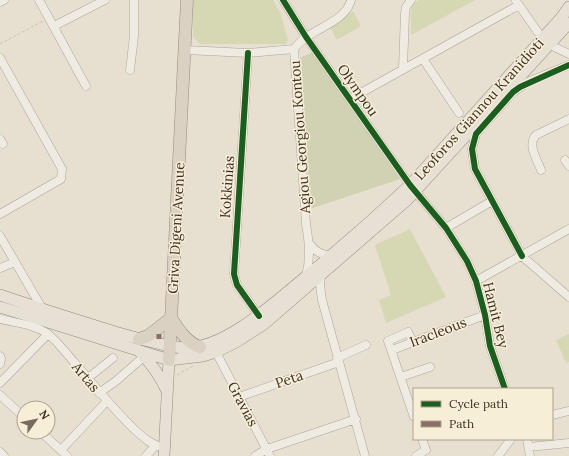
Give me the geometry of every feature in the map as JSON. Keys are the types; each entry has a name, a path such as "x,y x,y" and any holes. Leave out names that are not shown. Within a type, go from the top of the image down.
{"highway":[{"name":"Griva Digeni Avenue","path":"169,360 187,0"},
{"path":"139,350 148,336 171,318 192,345 200,347"}],"main road":[{"name":"Leoforos Giannou Kranidioti","path":"169,360 202,356 216,352 255,330 321,276 413,188 546,41 569,8"},
{"name":"Leoforos Giannou Kranidioti","path":"546,41 569,23"},
{"name":"Leoforos Giannou Kranidioti","path":"139,350 170,346 185,348 200,347 224,337 259,316 413,188"},
{"path":"0,295 43,310 139,350 161,378 168,392"},
{"path":"0,307 169,360"},
{"name":"Griva Digeni Avenue","path":"161,450 168,392 169,360"}],"street":[{"path":"0,2 4,0"},
{"path":"39,0 86,86"},
{"path":"54,26 105,0"},
{"path":"130,70 134,36 134,0"},
{"name":"Olympou","path":"283,0 306,37 413,188"},
{"name":"Agiou Georgiou Kontou","path":"306,276 310,259 306,224 294,48 306,37 337,18 350,7 351,0"},
{"path":"403,68 405,12 406,7 411,0"},
{"path":"350,99 403,68 423,59 517,2 546,41 569,54"},
{"path":"185,50 248,53 294,48"},
{"name":"Kokkinias","path":"248,53 234,274 237,285 259,316"},
{"path":"0,58 62,169 60,179 0,214"},
{"path":"423,59 459,114"},
{"path":"569,65 520,87 514,92 476,134 472,149 475,169 522,256 569,297"},
{"path":"541,170 532,146 534,138 536,135 569,119"},
{"name":"Hamit Bey","path":"413,188 446,228 467,261 476,281 485,315 490,346 506,388"},
{"path":"446,228 492,201"},
{"path":"476,281 569,229"},
{"path":"0,236 43,310"},
{"path":"309,243 317,252 331,256"},
{"path":"0,268 15,262"},
{"path":"321,276 320,286 322,300 365,456"},
{"path":"29,287 25,298 33,318"},
{"path":"306,288 311,288 322,300"},
{"name":"Iracleous","path":"401,376 392,350 485,315"},
{"name":"Artas","path":"0,319 30,325 39,328 48,334 88,378 116,412 146,440 161,450"},
{"path":"0,383 48,334"},
{"name":"Peta","path":"239,397 338,360 366,345"},
{"path":"99,392 116,381 139,350"},
{"name":"Gravias","path":"216,352 269,452"},
{"path":"0,356 0,364"},
{"path":"88,378 113,358"},
{"path":"413,414 401,376 430,367"},
{"path":"0,395 16,409"},
{"path":"61,450 106,401"},
{"path":"553,415 569,410"},
{"path":"255,456 356,419"},
{"path":"50,440 67,456"},
{"path":"416,456 426,450 422,440"},
{"path":"498,456 510,440"},
{"path":"527,440 530,452 569,443"},
{"path":"146,456 161,450"},
{"path":"0,452 4,456"}],"path":[{"path":"0,44 49,18"},
{"path":"175,377 197,363"}],"green space":[{"path":"193,0 273,0 280,12 288,40 286,44 200,44 193,37"},
{"path":"419,0 475,0 411,35 411,5"},
{"path":"353,11 361,26 337,40 329,26"},
{"path":"314,52 400,179 310,209 301,57"},
{"path":"410,229 446,297 386,323 379,300 391,295 375,245"},
{"path":"569,334 569,362 566,363 556,340"}],"marked path":[{"path":"159,334 159,339"}],"cycle path":[{"path":"283,0 306,37 410,185 446,228 467,261 476,281 485,315 490,346 505,388"},
{"path":"248,53 234,274 237,285 259,316"},
{"path":"522,256 475,169 472,149 476,134 513,92 520,87 569,65"}]}
